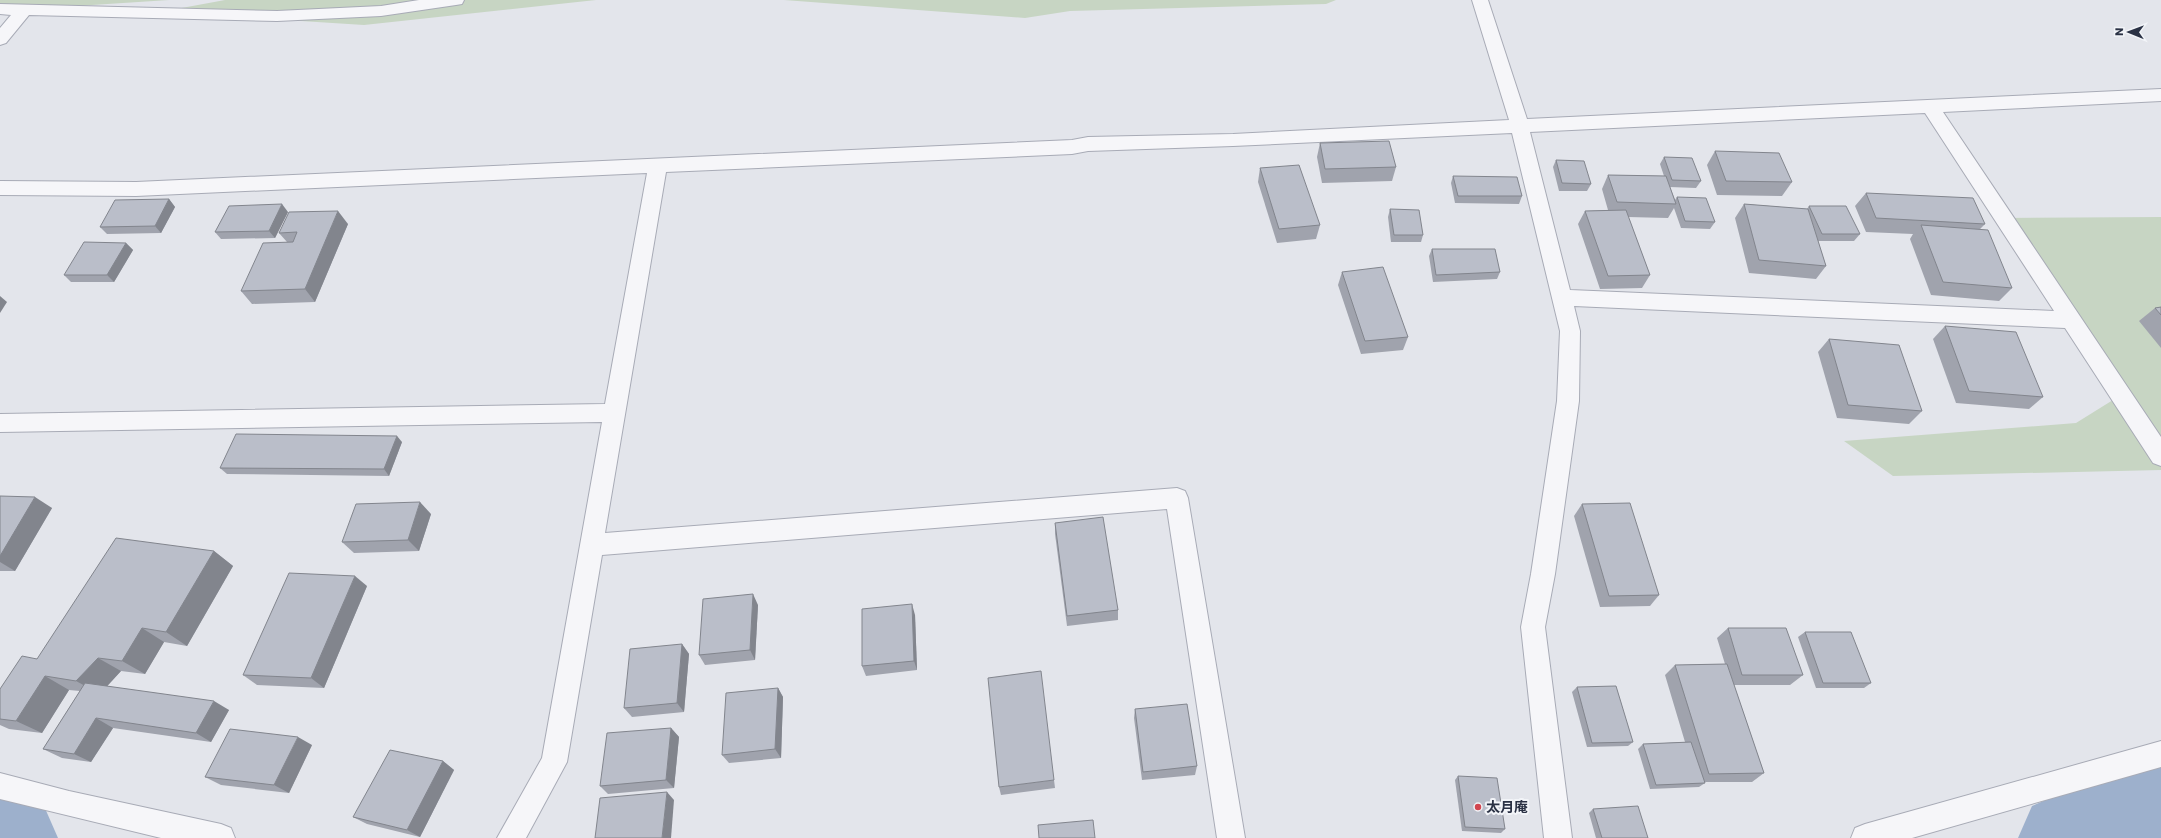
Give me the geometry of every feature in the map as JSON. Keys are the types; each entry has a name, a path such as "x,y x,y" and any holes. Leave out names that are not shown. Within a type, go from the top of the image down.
{"street":[{"path":"0,8 277,16 381,11 456,0"},
{"path":"1480,0 1520,127 1570,330 1568,401 1543,574 1532,627 1558,838"},
{"path":"0,39 25,9"},
{"path":"0,188 136,189 657,167 1072,147 1088,144 1233,140 1520,127 2161,95"},
{"path":"1930,106 2161,456"},
{"path":"511,838 554,762 657,167"},
{"path":"1563,298 2071,320"},
{"path":"0,423 614,413"},
{"path":"592,545 1177,498 1231,838"},
{"path":"1865,838 2161,754"},
{"path":"0,786 69,804 221,838"}],"green space":[{"path":"0,0 169,0 0,11"},
{"path":"225,0 596,0 364,25 160,12"},
{"path":"784,0 1336,0 1326,4 1070,11 1025,18"},
{"path":"2161,217 2161,470 1893,476 1844,441 2076,423 2121,395 2003,218"},
{"path":"0,828 51,838 0,838"}],"building":[{"path":"1389,141 1396,167 1325,169 1320,143"},
{"path":"1715,151 1779,153 1792,182 1726,181"},
{"path":"1664,157 1692,158 1701,181 1672,180"},
{"path":"1556,160 1584,161 1591,184 1562,183"},
{"path":"1299,165 1320,225 1279,229 1260,168"},
{"path":"1608,175 1666,176 1676,204 1617,202"},
{"path":"1453,176 1517,177 1522,196 1458,196"},
{"path":"1866,193 1973,198 1985,224 1876,218"},
{"path":"1677,197 1706,198 1715,222 1685,221"},
{"path":"169,199 155,226 100,227 115,200"},
{"path":"282,204 269,231 215,232 229,206"},
{"path":"1744,204 1808,209 1826,266 1759,260"},
{"path":"1809,206 1846,206 1860,234 1822,234"},
{"path":"1390,209 1419,210 1423,235 1394,235"},
{"path":"1626,210 1650,275 1608,276 1585,211"},
{"path":"338,211 305,289 241,291 263,243 293,242 297,232 279,233 289,212"},
{"path":"1921,225 1988,230 2012,288 1943,282"},
{"path":"84,242 126,243 107,275 64,275"},
{"path":"1432,249 1495,249 1500,272 1436,275"},
{"path":"1383,267 1408,337 1365,341 1342,272"},
{"path":"2161,307 2161,315 2155,308"},
{"path":"1945,326 2016,332 2043,397 1969,391"},
{"path":"1829,339 1899,345 1922,411 1848,405"},
{"path":"236,434 397,436 384,469 220,468"},
{"path":"0,496 35,497 0,556"},
{"path":"420,502 408,540 342,542 356,504"},
{"path":"1630,503 1659,595 1609,596 1582,504"},
{"path":"1103,517 1118,610 1067,616 1055,523"},
{"path":"116,538 214,551 166,632 142,628 122,661 98,658 76,681 45,676 16,721 0,719 0,689 22,656 37,659"},
{"path":"289,573 355,576 311,678 243,675"},
{"path":"753,594 750,650 699,655 703,599"},
{"path":"912,604 914,661 862,666 862,609"},
{"path":"1728,628 1786,628 1803,675 1742,675"},
{"path":"1805,632 1851,632 1871,683 1823,683"},
{"path":"682,644 677,703 624,708 630,649"},
{"path":"1727,664 1764,773 1709,774 1675,665"},
{"path":"1041,671 1054,780 999,787 988,678"},
{"path":"85,683 214,701 196,733 96,718 74,754 43,749"},
{"path":"1616,686 1633,742 1592,743 1577,687"},
{"path":"778,688 775,749 722,755 726,693"},
{"path":"1187,704 1197,766 1143,772 1135,709"},
{"path":"671,728 666,780 600,786 607,733"},
{"path":"230,729 298,737 274,785 205,777"},
{"path":"1691,742 1705,783 1656,785 1643,744"},
{"path":"390,750 443,761 407,830 353,817"},
{"name":"太月庵","path":"1458,776 1497,778 1505,829 1465,827"},
{"path":"667,792 662,838 595,838 600,798"},
{"path":"1638,806 1648,838 1602,838 1593,809"},
{"path":"1093,820 1095,838 1039,838 1038,825"}],"waterway":[{"path":"2064,838 2161,810"},
{"path":"0,835 12,838"}],"place":[{"name":"太月庵","path":"1478,807"}]}
